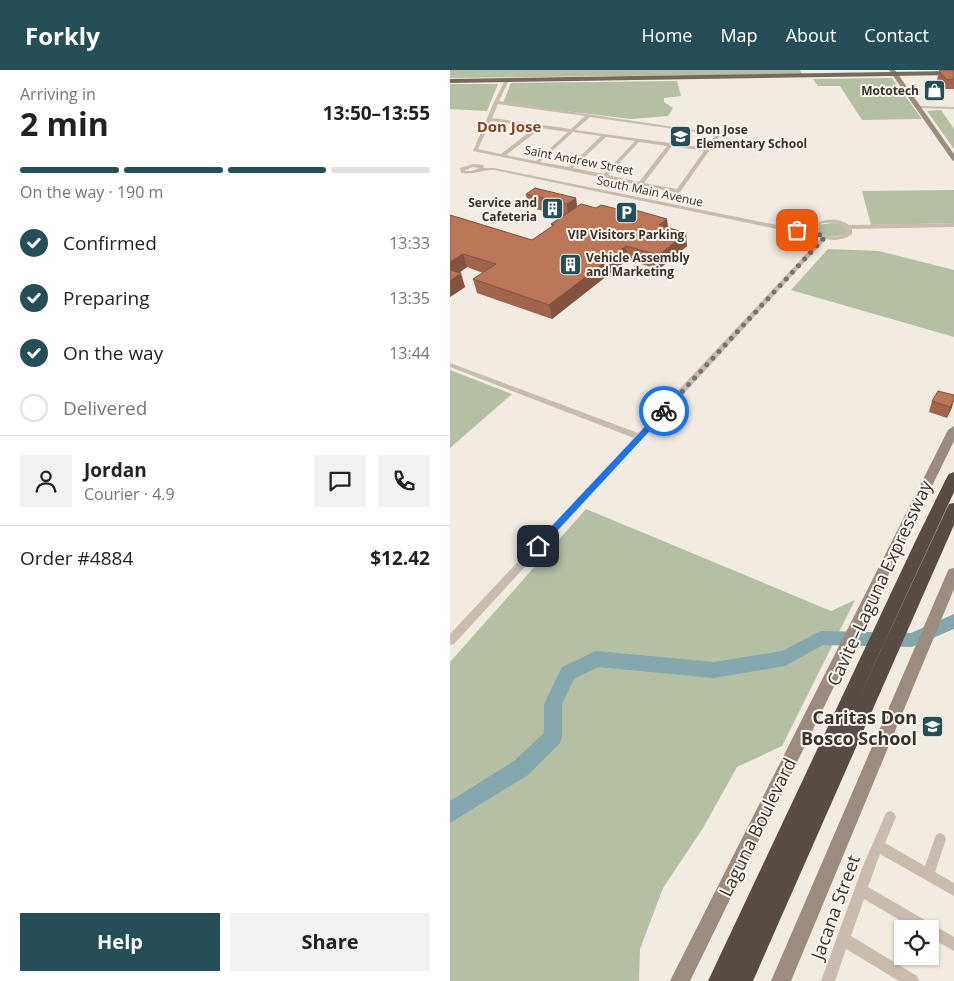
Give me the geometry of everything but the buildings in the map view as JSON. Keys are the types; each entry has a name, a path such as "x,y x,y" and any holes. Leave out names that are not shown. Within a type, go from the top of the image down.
{"highway":[{"name":"Cavite–Laguna Expressway","path":"741,981 879,654 892,606 954,477"},
{"name":"Cavite–Laguna Expressway","path":"720,981 826,754 879,654 910,606 954,508"}],"main road":[{"path":"893,72 914,103 921,108 954,159"},
{"path":"450,81 893,72 954,74"},
{"path":"902,72 913,87 921,108"},
{"name":"Laguna Boulevard","path":"680,981 954,430"},
{"path":"781,981 954,573"}],"street":[{"path":"496,102 718,133 708,150 489,119 496,102 507,80"},
{"path":"921,108 938,108 954,108 921,108"},
{"path":"537,162 589,115"},
{"name":"Saint Andrew Street","path":"489,119 475,150 678,191 708,150"},
{"path":"503,156 540,126"},
{"path":"570,169 605,135"},
{"path":"605,176 638,140"},
{"path":"640,183 672,144"},
{"name":"South Main Avenue","path":"483,169 494,168 777,227 814,230"},
{"path":"850,229 848,235 842,238 825,237 814,230 816,225 827,221 840,222 850,229 954,229"},
{"path":"850,229 954,225"},
{"path":"450,640 825,237"},
{"path":"450,365 640,437"},
{"path":"890,817 878,846 954,890"},
{"path":"928,875 940,839"},
{"name":"Jacana Street","path":"828,981 878,846"},
{"path":"861,890 913,920"},
{"path":"939,935 954,944"},
{"path":"843,939 912,981"}],"green space":[{"path":"450,70 800,70 802,74 450,78"},
{"path":"892,78 922,119 862,120 840,86 818,86 813,79"},
{"path":"677,81 681,96 664,98 664,102 673,108 668,116 630,119 503,103 511,83"},
{"path":"450,84 498,84 487,111 450,109"},
{"path":"941,110 954,129 954,149 927,111"},
{"path":"954,190 954,223 871,225 862,191"},
{"path":"840,224 848,230 847,233 832,237 817,231 819,225"},
{"path":"828,249 879,251 954,270 954,337 791,290"},
{"path":"450,370 512,394 450,448"},
{"path":"586,509 831,611 855,600 782,746 737,767 703,828 663,888 640,949 639,981 450,981 450,662"}],"waterway":[{"path":"450,813 521,768 553,737 553,704 568,673 596,659 714,670 785,658 821,638 912,640 954,621"}],"way so far":[{"path":"664,411 825,237 814,230 797,230"}],"place":[{"name":"Mototech","path":"935,90"},
{"name":"Don Jose Elementary School","path":"680,136"},
{"name":"Service and Cafeteria","path":"553,209"},
{"name":"VIP Visitors Parking","path":"626,213"},
{"name":"Vehicle Assembly and Marketing","path":"570,264"},
{"name":"Caritas Don Bosco School","path":"933,727"}],"district":[{"name":"Don Jose","path":"509,126"}],"route":[{"path":"538,546 664,411"}]}
